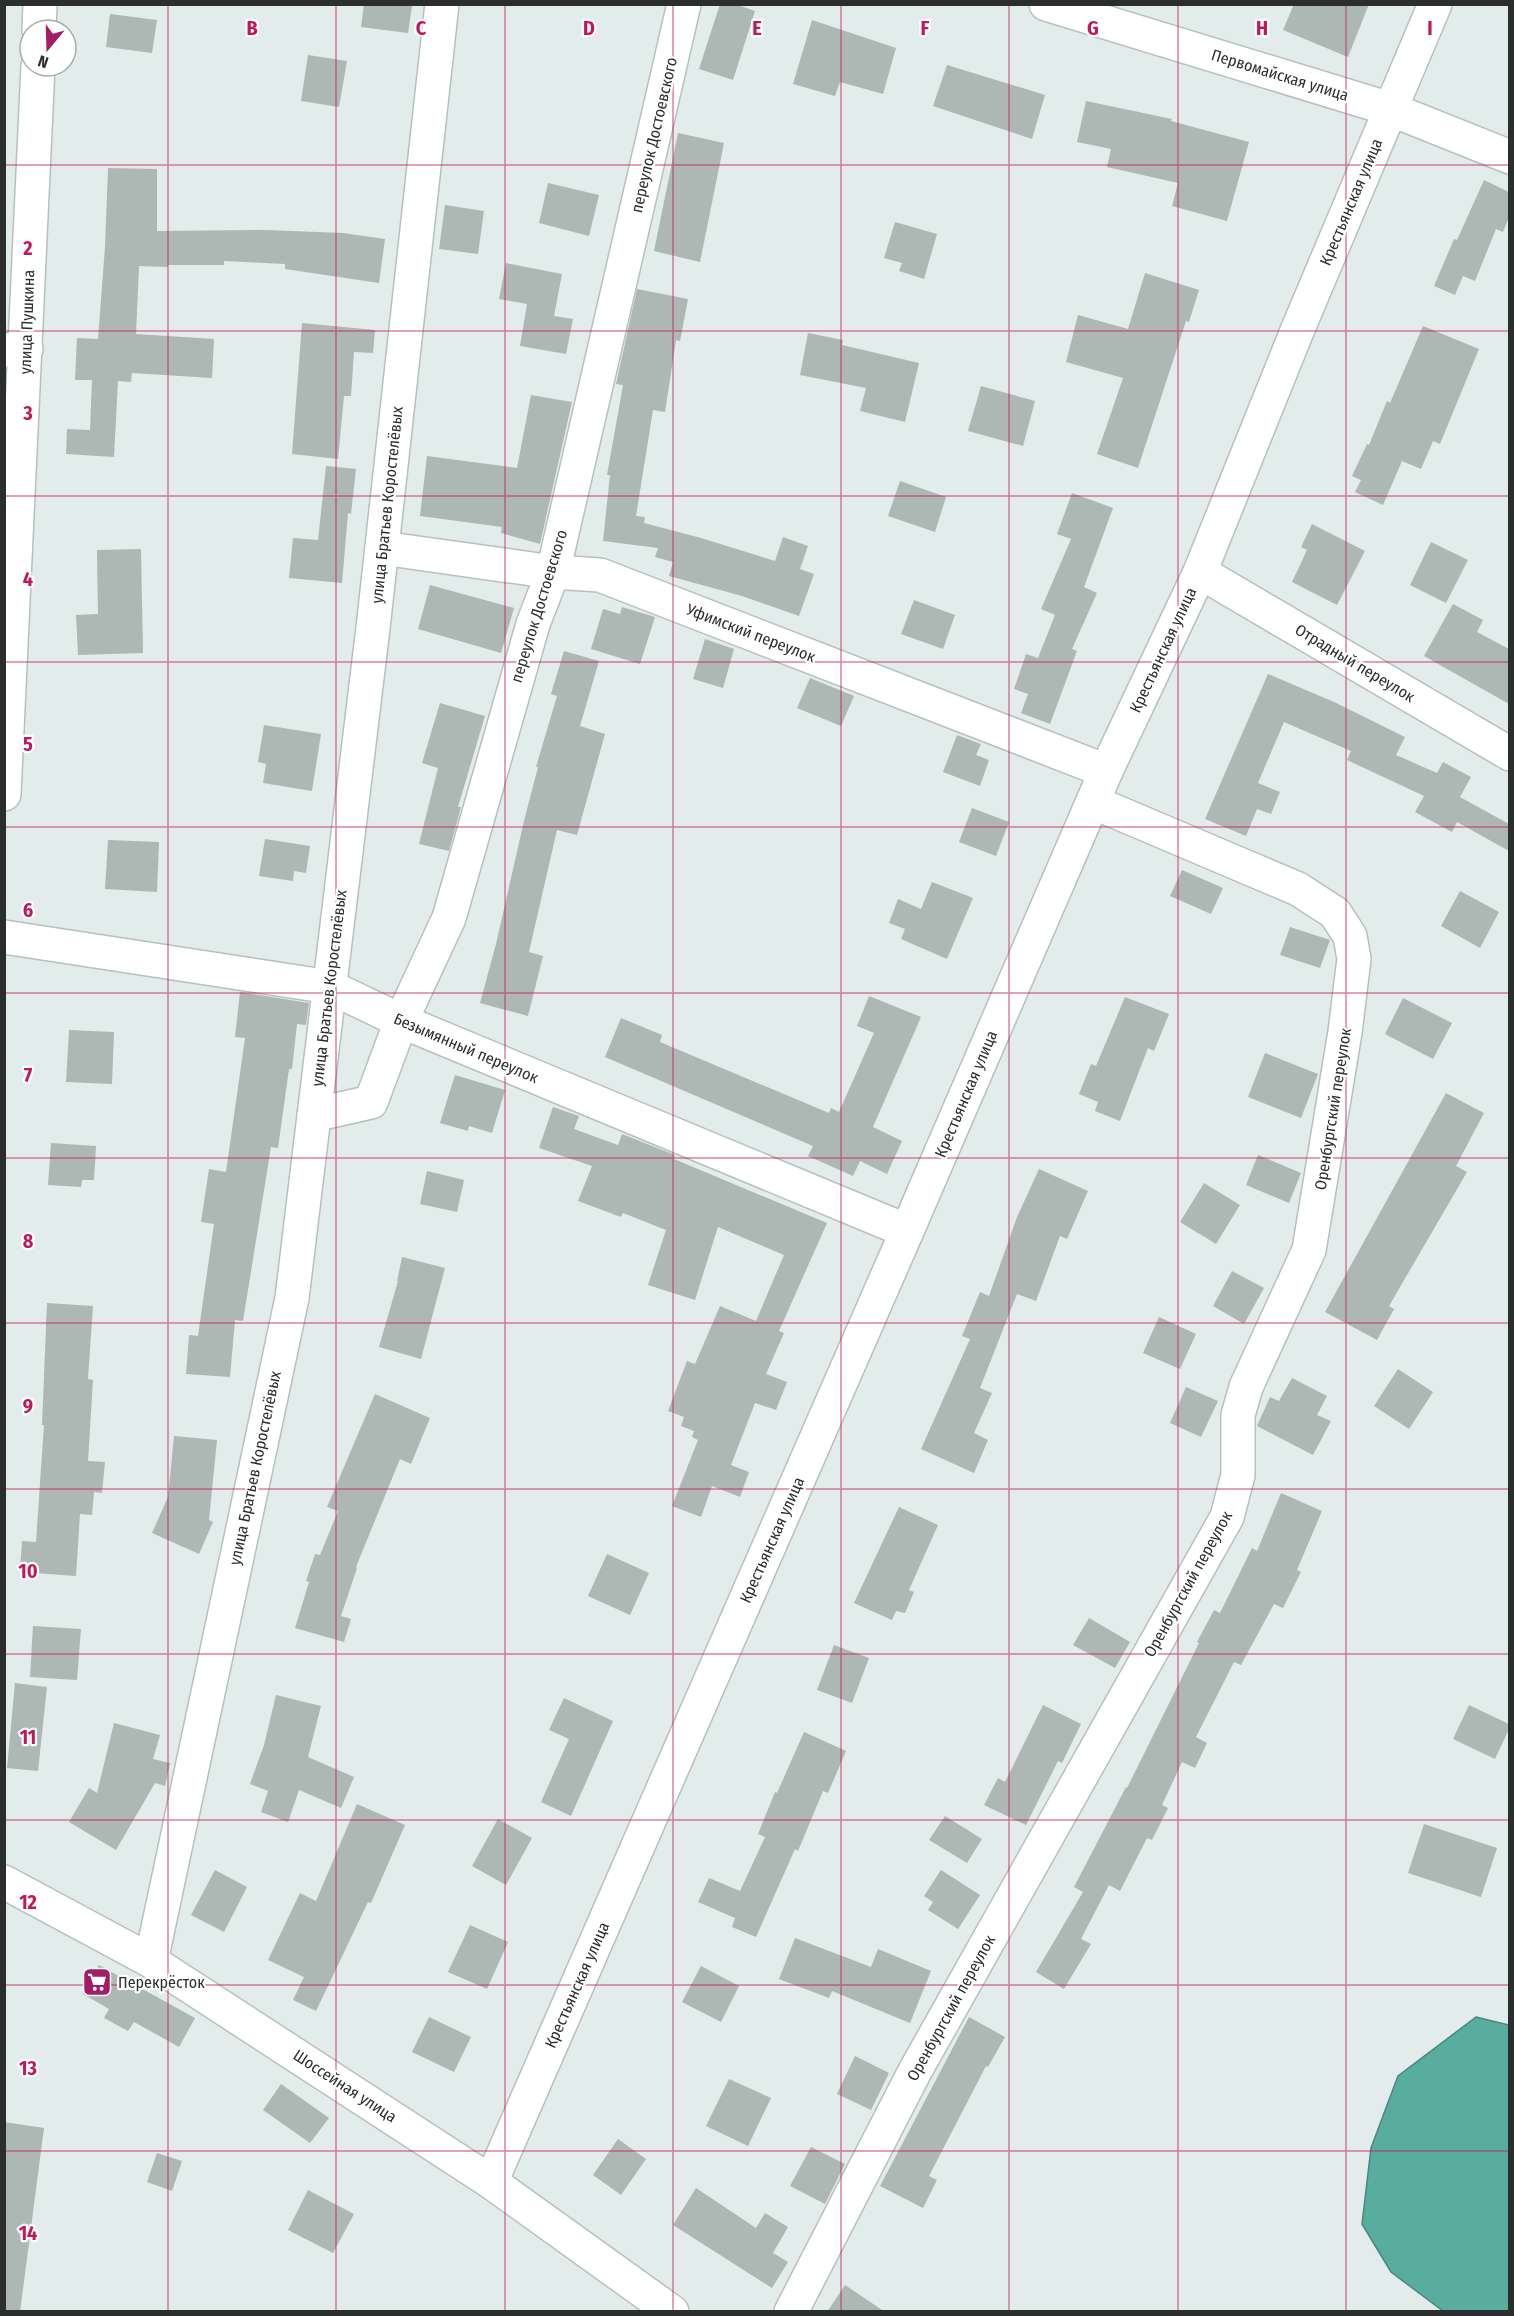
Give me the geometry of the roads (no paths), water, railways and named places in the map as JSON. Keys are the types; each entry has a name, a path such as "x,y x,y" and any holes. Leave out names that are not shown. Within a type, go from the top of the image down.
{"street":[{"name":"улица Братьев Коростелёвых","path":"151,1961 292,1298 382,548 442,4"},
{"name":"переулок Достоевского","path":"314,1115 371,1102 401,1021 449,918 533,624 553,572 684,4"},
{"name":"Первомайская улица","path":"1046,4 1390,108 1509,157"},
{"name":"Крестьянская улица","path":"491,2182 1106,771 1200,572 1297,330 1435,4"},
{"name":"улица Пушкина","path":"4,794 15,350 37,78"},
{"name":"Уфимский переулок","path":"382,548 553,572 600,575 1106,771"},
{"name":"Отрадный переулок","path":"1200,572 1509,754"},
{"name":"Оренбургский переулок","path":"791,2312 915,2071 1227,1517 1238,1475 1238,1415 1246,1387 1309,1250 1330,1137 1345,1032 1354,959 1350,936 1335,914 1298,889 1093,802"},
{"name":"Безымянный переулок","path":"4,937 330,987 401,1021 907,1232"},
{"name":"Шоссейная улица","path":"4,1882 151,1961 491,2182 672,2312"}],"place":[{"name":"Перекрёсток","path":"97,1982"}]}
